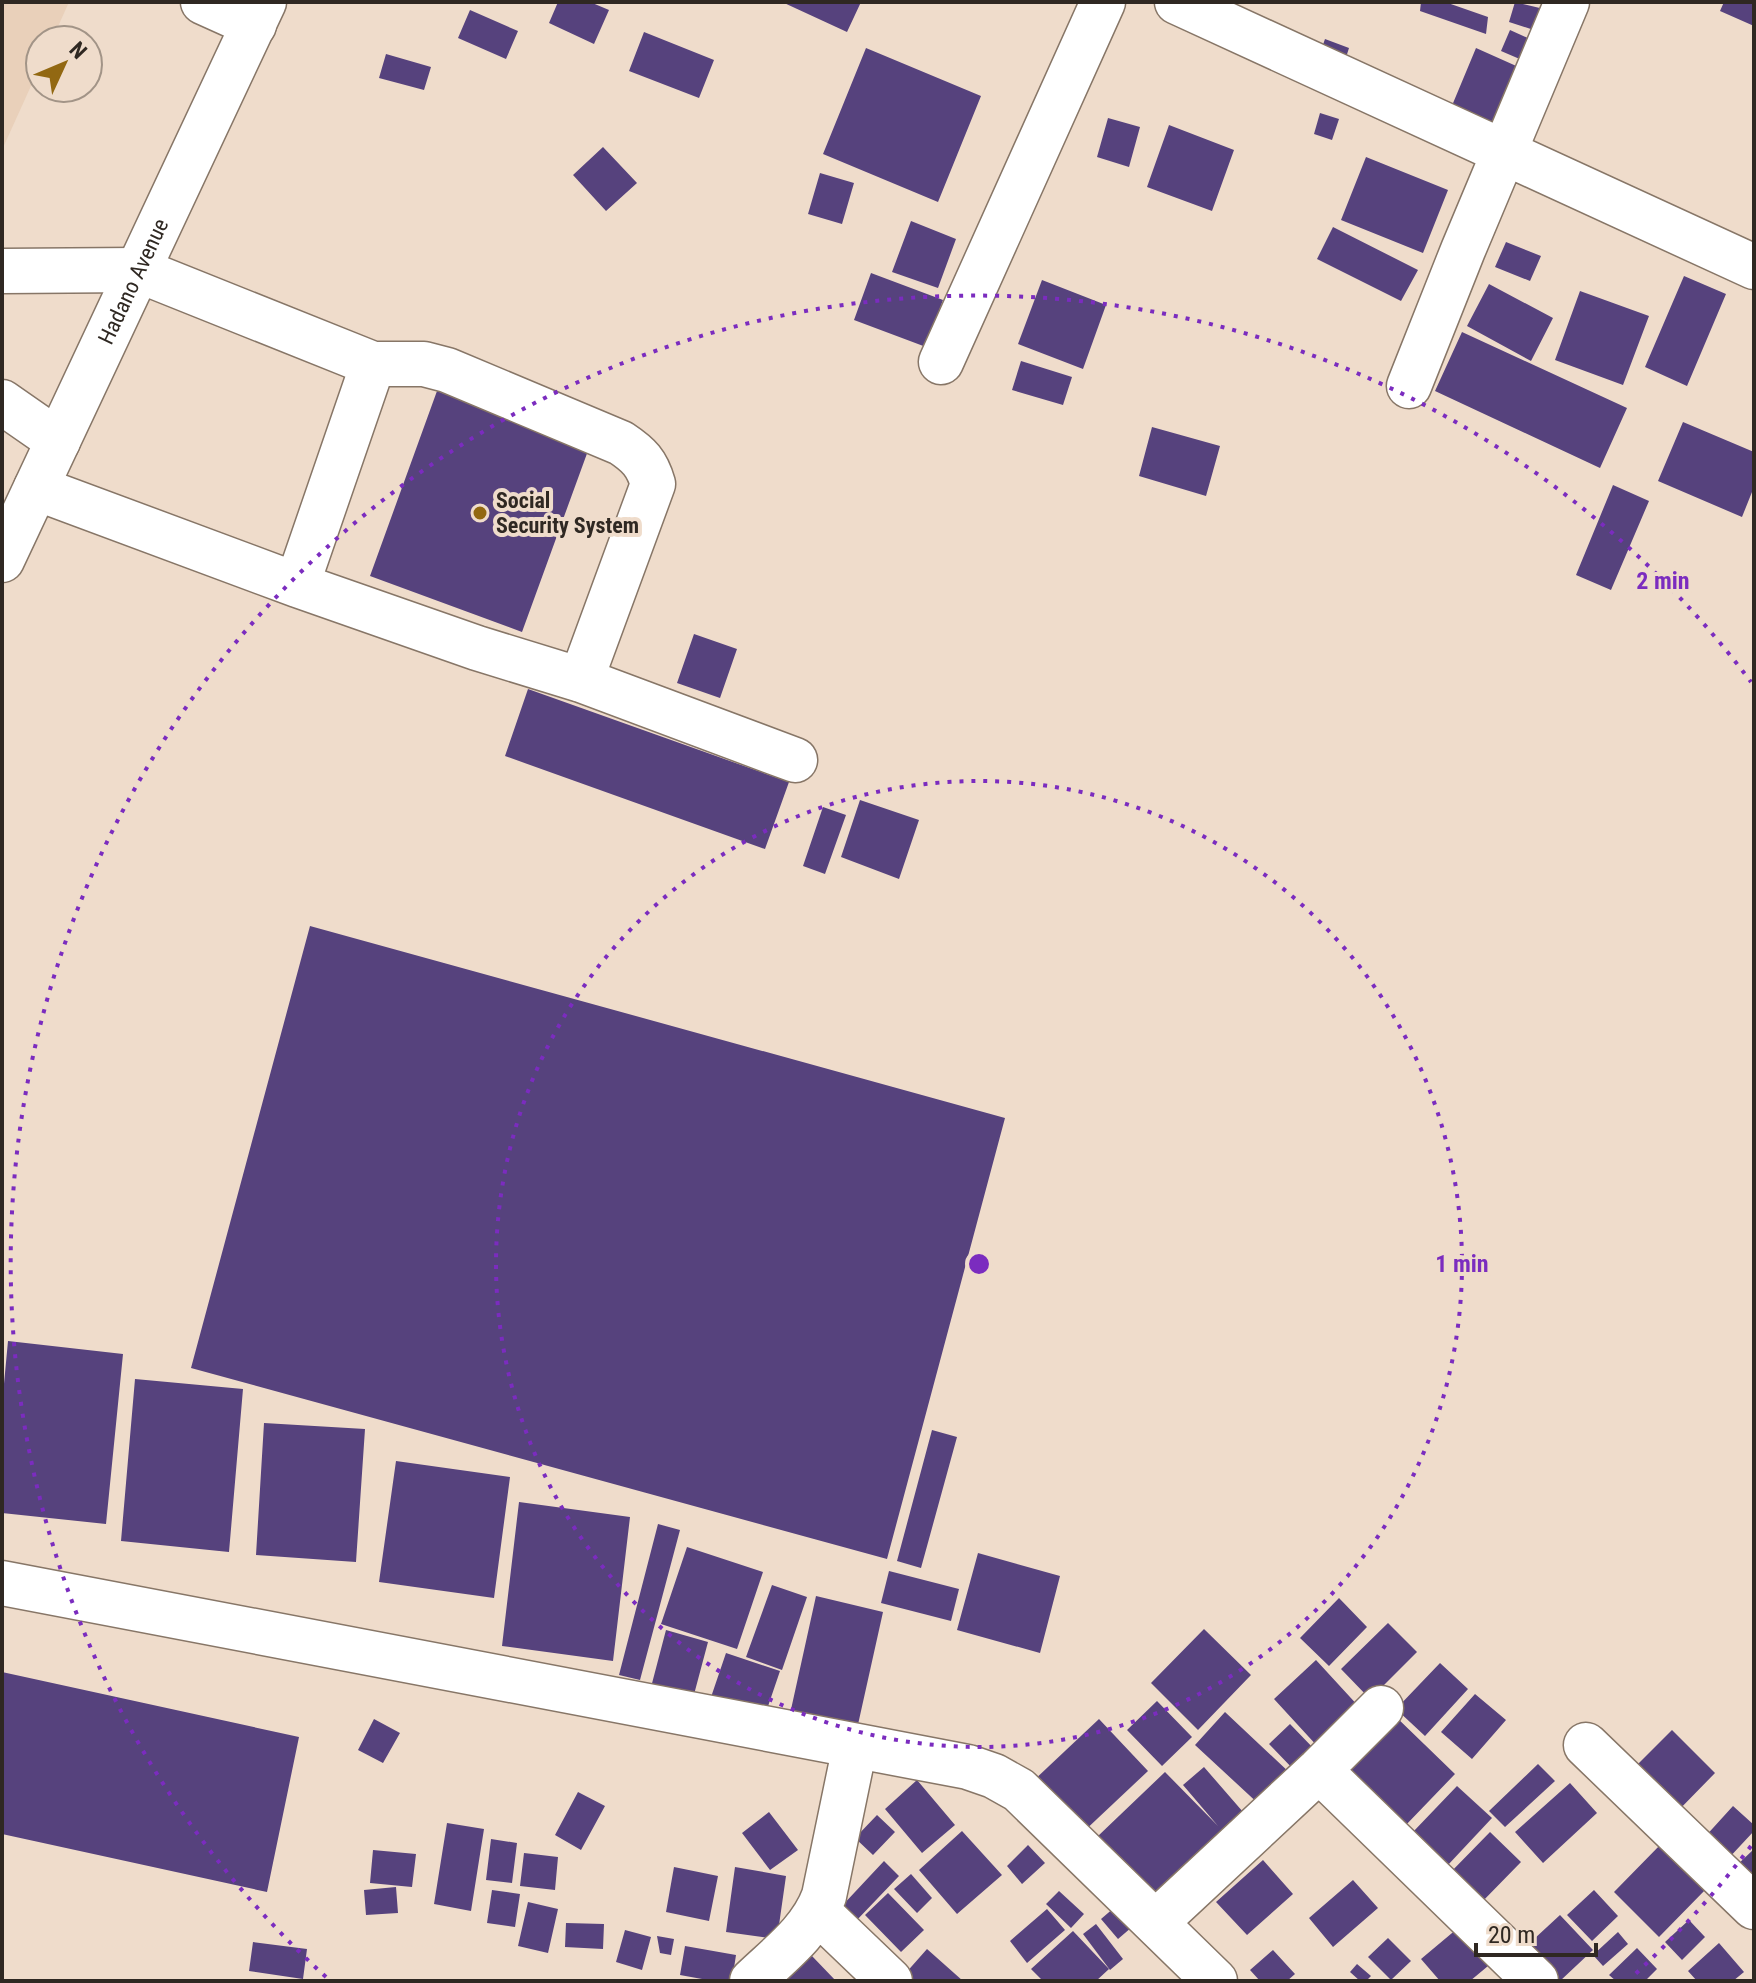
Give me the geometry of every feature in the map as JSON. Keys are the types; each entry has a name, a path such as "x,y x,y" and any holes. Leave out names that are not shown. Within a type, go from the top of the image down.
{"street":[{"path":"203,2 259,13"},
{"path":"941,362 1103,2"},
{"path":"1177,2 1754,267"},
{"path":"1409,386 1567,2"},
{"name":"Hadano Avenue","path":"2,560 259,13"},
{"path":"2,271 138,270 373,364 424,364 447,370 621,443 638,455 648,466 653,484 581,680"},
{"path":"297,585 373,364"},
{"path":"2,402 58,441"},
{"path":"36,488 297,585 477,648 581,680 795,760"},
{"path":"2,1583 928,1758 994,1776 1019,1790 1215,1981"},
{"path":"1156,1922 1381,1708"},
{"path":"1586,1745 1754,1907"},
{"path":"752,1981 797,1938 818,1912 855,1746"},
{"path":"1319,1770 1536,1981"},
{"path":"818,1912 890,1981"}],"shaded area":[{"path":"2,2 69,2 59,24 24,24 24,101 2,150"}],"building":[{"path":"558,2 590,2 609,10 594,44 549,23"},
{"path":"782,2 861,2 847,32"},
{"path":"1421,2 1445,2 1488,17 1486,34 1420,11"},
{"path":"1515,2 1544,9 1537,31 1509,22"},
{"path":"1724,2 1754,2 1754,26 1720,11"},
{"path":"470,10 518,31 506,59 458,38"},
{"path":"1510,30 1530,39 1522,60 1501,51"},
{"path":"644,32 714,60 699,98 629,71"},
{"path":"1325,39 1349,48 1342,70 1317,62"},
{"path":"866,48 981,96 938,202 823,154"},
{"path":"1476,48 1523,69 1497,128 1451,108"},
{"path":"386,54 431,67 424,90 379,78"},
{"path":"1320,113 1339,119 1332,140 1314,134"},
{"path":"1108,118 1140,127 1129,167 1097,157"},
{"path":"1169,125 1234,150 1212,211 1147,187"},
{"path":"603,147 637,183 606,211 573,175"},
{"path":"1366,157 1448,190 1423,253 1341,220"},
{"path":"820,173 854,183 842,224 808,214"},
{"path":"911,221 956,239 938,288 892,272"},
{"path":"1333,227 1418,270 1401,301 1317,259"},
{"path":"1506,242 1541,256 1530,281 1495,267"},
{"path":"871,273 943,300 926,347 854,320"},
{"path":"1684,276 1726,294 1687,386 1645,367"},
{"path":"1042,280 1106,305 1083,369 1018,344"},
{"path":"1489,284 1553,318 1531,361 1467,326"},
{"path":"1580,291 1649,316 1623,385 1555,360"},
{"path":"1462,332 1627,408 1600,468 1435,391"},
{"path":"1021,361 1072,377 1063,405 1012,390"},
{"path":"437,391 589,448 522,632 370,576"},
{"path":"1683,422 1754,452 1754,487 1742,517 1658,481"},
{"path":"1152,427 1220,446 1206,496 1139,476"},
{"path":"1613,485 1649,501 1611,590 1576,575"},
{"path":"694,634 737,649 720,698 677,683"},
{"path":"528,689 789,782 765,849 505,756"},
{"path":"860,800 919,820 899,879 841,857"},
{"path":"823,807 846,815 825,874 803,866"},
{"path":"310,926 1005,1118 887,1559 191,1368"},
{"path":"8,1341 123,1354 106,1524 2,1513 2,1405"},
{"path":"135,1379 243,1389 229,1552 121,1541"},
{"path":"264,1423 365,1429 356,1562 256,1555"},
{"path":"932,1430 957,1437 921,1568 897,1561"},
{"path":"396,1461 510,1477 494,1598 379,1582"},
{"path":"519,1502 630,1517 613,1661 502,1646"},
{"path":"658,1524 680,1530 640,1680 619,1675"},
{"path":"687,1547 763,1572 737,1649 661,1624"},
{"path":"978,1553 1060,1576 1040,1653 957,1630"},
{"path":"889,1571 959,1589 951,1621 881,1603"},
{"path":"772,1585 807,1597 782,1670 746,1657"},
{"path":"816,1596 883,1612 857,1729 790,1714"},
{"path":"1339,1598 1367,1627 1329,1666 1300,1638"},
{"path":"1388,1623 1417,1652 1370,1699 1341,1669"},
{"path":"1204,1629 1251,1675 1198,1730 1151,1683"},
{"path":"666,1630 708,1642 692,1702 650,1691"},
{"path":"726,1653 780,1671 763,1721 709,1703"},
{"path":"1316,1660 1361,1709 1319,1748 1274,1699"},
{"path":"1440,1663 1468,1689 1425,1736 1396,1709"},
{"path":"2,1672 299,1737 267,1892 2,1834"},
{"path":"1475,1694 1506,1720 1472,1759 1441,1732"},
{"path":"1157,1701 1192,1737 1162,1766 1127,1730"},
{"path":"1225,1712 1291,1774 1262,1807 1195,1745"},
{"path":"1393,1714 1455,1774 1404,1827 1343,1768"},
{"path":"374,1719 400,1733 383,1763 358,1750"},
{"path":"1099,1719 1148,1771 1080,1835 1031,1783"},
{"path":"1290,1724 1317,1752 1296,1772 1269,1744"},
{"path":"1672,1730 1715,1773 1673,1816 1629,1773"},
{"path":"1538,1764 1555,1781 1505,1827 1489,1811"},
{"path":"1204,1767 1250,1820 1159,1901 1097,1837 1165,1772 1218,1826 1183,1785"},
{"path":"917,1780 955,1825 922,1853 885,1809"},
{"path":"1570,1783 1597,1813 1543,1863 1515,1832"},
{"path":"1457,1786 1492,1818 1447,1866 1412,1833"},
{"path":"578,1792 605,1806 581,1850 555,1835"},
{"path":"1733,1806 1754,1825 1754,1831 1727,1860 1703,1839"},
{"path":"769,1812 798,1850 770,1870 742,1833"},
{"path":"877,1815 895,1832 873,1855 855,1838"},
{"path":"447,1823 484,1829 471,1911 434,1904"},
{"path":"962,1831 1002,1875 957,1914 919,1870"},
{"path":"1490,1832 1521,1862 1478,1906 1447,1876"},
{"path":"491,1839 517,1843 512,1883 486,1880"},
{"path":"1662,1843 1707,1888 1659,1937 1614,1892"},
{"path":"1028,1845 1045,1863 1022,1884 1007,1866"},
{"path":"1754,1849 1754,1887 1735,1867"},
{"path":"373,1850 416,1854 412,1887 370,1883"},
{"path":"524,1853 558,1857 555,1890 520,1886"},
{"path":"1263,1860 1293,1894 1247,1935 1216,1902"},
{"path":"884,1861 899,1876 855,1922 840,1908"},
{"path":"674,1867 718,1876 709,1921 666,1912"},
{"path":"735,1867 786,1876 777,1939 726,1932"},
{"path":"911,1874 932,1898 917,1913 894,1889"},
{"path":"1353,1880 1378,1908 1333,1947 1309,1918"},
{"path":"396,1887 398,1913 366,1915 364,1890"},
{"path":"492,1890 520,1894 515,1927 487,1923"},
{"path":"1594,1890 1618,1916 1592,1941 1567,1915"},
{"path":"1059,1891 1084,1914 1071,1928 1046,1904"},
{"path":"888,1893 924,1930 901,1952 865,1915"},
{"path":"528,1902 558,1909 548,1953 518,1946"},
{"path":"1115,1907 1132,1927 1118,1939 1101,1919"},
{"path":"1047,1909 1065,1930 1027,1963 1010,1941"},
{"path":"1560,1915 1593,1950 1560,1981 1550,1981 1521,1951"},
{"path":"1689,1920 1705,1937 1682,1960 1665,1942"},
{"path":"566,1923 604,1924 603,1949 565,1947"},
{"path":"1096,1924 1123,1959 1110,1970 1083,1934"},
{"path":"1458,1928 1488,1966 1470,1981 1440,1981 1421,1959"},
{"path":"625,1930 651,1937 642,1970 616,1962"},
{"path":"1073,1931 1109,1969 1096,1981 1043,1981 1031,1969"},
{"path":"1618,1932 1628,1944 1603,1966 1593,1955"},
{"path":"657,1936 674,1939 671,1955 660,1953"},
{"path":"1388,1938 1411,1961 1391,1980 1368,1957"},
{"path":"253,1942 307,1949 303,1979 249,1971"},
{"path":"1719,1943 1744,1972 1733,1981 1697,1981 1688,1971"},
{"path":"685,1946 736,1955 732,1981 680,1975"},
{"path":"1637,1948 1657,1969 1645,1981 1616,1981 1609,1975"},
{"path":"927,1949 963,1981 911,1981 904,1975"},
{"path":"1273,1950 1295,1974 1287,1981 1260,1981 1250,1970"},
{"path":"812,1956 836,1981 788,1979"},
{"path":"1357,1964 1371,1976 1366,1981 1360,1981 1350,1972"}],"place":[{"name":"Social Security System","path":"480,513"}]}
